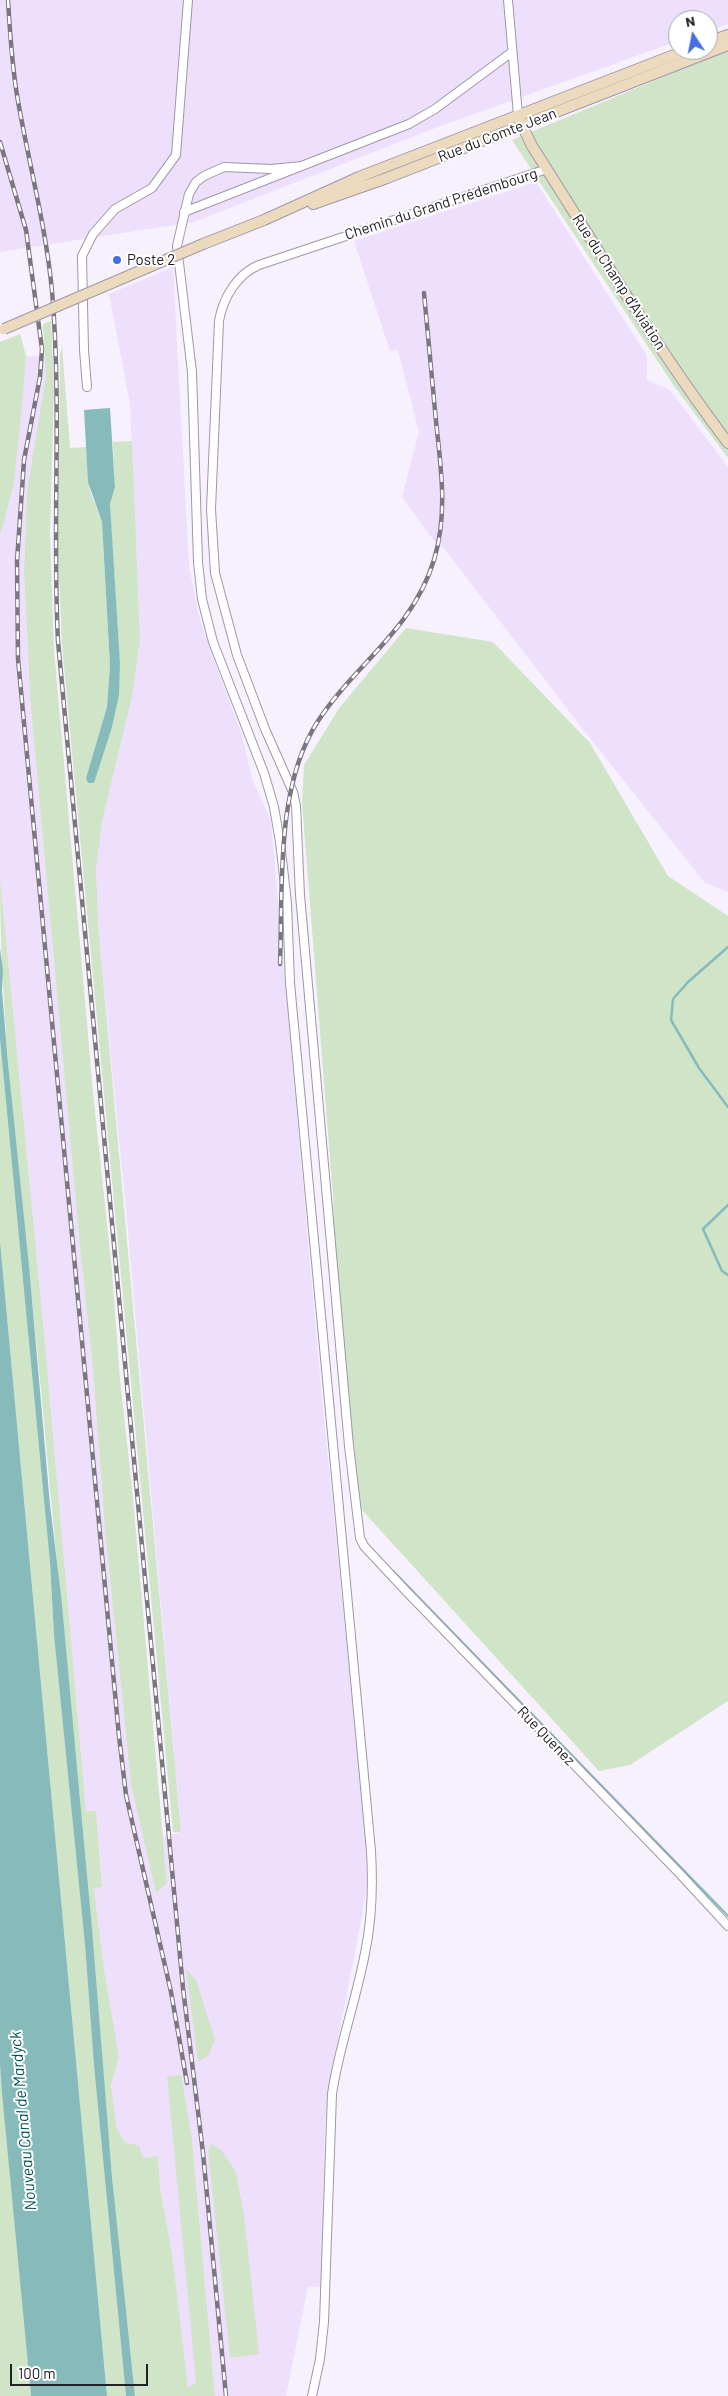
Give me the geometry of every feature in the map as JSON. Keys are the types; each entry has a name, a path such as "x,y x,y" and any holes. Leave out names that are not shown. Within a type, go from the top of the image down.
{"main road":[{"name":"Rue du Comte Jean","path":"264,220 372,184 728,45"},
{"name":"Rue du Comte Jean","path":"2,330 264,220 359,177 668,57"},
{"name":"Rue du Champ d'Aviation","path":"518,116 547,169 670,363 728,443"}],"street":[{"path":"87,387 84,350 82,256 93,234 115,209 152,188 176,155 188,0"},
{"path":"508,0 518,116"},
{"path":"184,212 416,120 512,52"},
{"path":"302,166 271,169 229,167 214,170 196,182 191,190 184,212 178,241 177,259 192,372 199,582 203,607 213,642 270,790 282,851 288,914 291,993 371,1851 371,1898 365,1953 336,2068 332,2094 324,2330 312,2396"},
{"name":"Chemin du Grand Prédembourg","path":"364,1546 358,1533 349,1446 300,895 296,806 293,792 262,721 232,638 216,573 211,517 219,321 224,304 237,282 254,267 547,169"},
{"name":"Rue Quenez","path":"364,1546 728,1926"}],"shaded area":[{"path":"0,0 728,0 728,24 718,28 718,10 668,10 668,45 438,127 194,222 0,252"},
{"path":"728,50 728,458 674,386 512,140 704,60 718,60 718,54"},
{"path":"536,182 647,356 647,380 670,390 728,467 728,892 705,883 582,728 443,547 434,541 402,497 419,432 398,350 390,351 354,241"},
{"path":"173,267 189,566 200,620 241,732 253,781 271,821 321,1387 364,1819 367,1882 330,2080 325,2122 322,2287 308,2287 286,2396 215,2396 192,2139 196,2382 188,2389 173,2260 160,2187 158,2157 143,2158 139,2147 125,2142 117,2129 111,2085 119,2057 104,1969 94,1888 102,1886 96,1811 86,1812 45,1343 0,876 0,536 14,484 26,356 46,356 46,376 27,490 24,571 30,698 80,1248 93,1370 105,1530 131,1785 156,1893 167,1883 163,1836 181,1832 126,1210 99,935 96,870 102,822 133,692 140,640 130,404 109,294"},
{"path":"51,321 54,387 50,534 54,650 93,1092 112,1271 120,1379 132,1488 167,1883 156,1893 131,1785 105,1530 93,1370 80,1248 30,698 24,571 27,490 46,376 43,324"},
{"path":"20,334 26,356 21,416 14,484 0,536 0,342"},
{"path":"62,347 70,448 86,447 90,491 102,522 110,667 107,707 86,778 88,783 120,663 110,504 115,487 113,442 132,441 140,640 133,692 102,822 96,870 99,935 181,1832 173,1832 62,645 58,551 60,354"},
{"path":"406,628 493,642 590,743 668,876 728,916 728,1701 630,1765 599,1771 353,1500 338,1357 333,1197 302,802 304,765 340,707"},
{"path":"0,876 45,1343 86,1811 96,1811 102,1887 94,1888 104,1969 119,2057 111,2085 117,2129 125,2142 139,2146 143,2158 158,2156 160,2187 173,2260 188,2388 196,2382 167,2076 181,2075 192,2139 215,2396 135,2396 114,2203 95,1960 37,1343 9,1076 4,1010"},
{"path":"0,1039 126,2396 107,2396 0,1241"},
{"path":"186,1969 196,1980 215,2040 208,2056 198,2062"},
{"path":"0,2065 31,2396 0,2396"},
{"path":"211,2144 221,2150 236,2172 244,2215 259,2354 230,2358 208,2150"}],"water":[{"path":"110,408 115,487 110,504 120,663 119,695 112,727 94,783 88,783 86,778 107,707 110,666 102,522 88,482 84,410"},
{"path":"0,948 8,1063 29,1266 50,1505 61,1595 92,1928 112,2177 135,2396 126,2396 94,2066 85,1945 54,1635 50,1563 0,1039"},
{"name":"Nouveau Canal de Mardyck","path":"0,1241 107,2396 31,2396 2,2093 0,2065"}],"waterway":[{"path":"728,947 688,982 673,999 671,1020 699,1068 728,1107"},
{"path":"728,1205 703,1229 722,1271 728,1275"},
{"path":"393,1571 728,1916"}],"railway":[{"path":"8,0 16,89 42,219 52,291 57,422 56,597 58,641 183,1988 203,2153 226,2396"},
{"path":"0,142 26,230 42,349 40,377 24,460 17,561 18,659 119,1736 126,1795 171,1992 187,2083"},
{"path":"280,964 284,838 294,776 304,747 318,721 333,700 398,627 412,607 424,585 434,560 438,543 441,525 442,491 424,293"}],"place":[{"name":"Poste 2","path":"117,260"}]}
